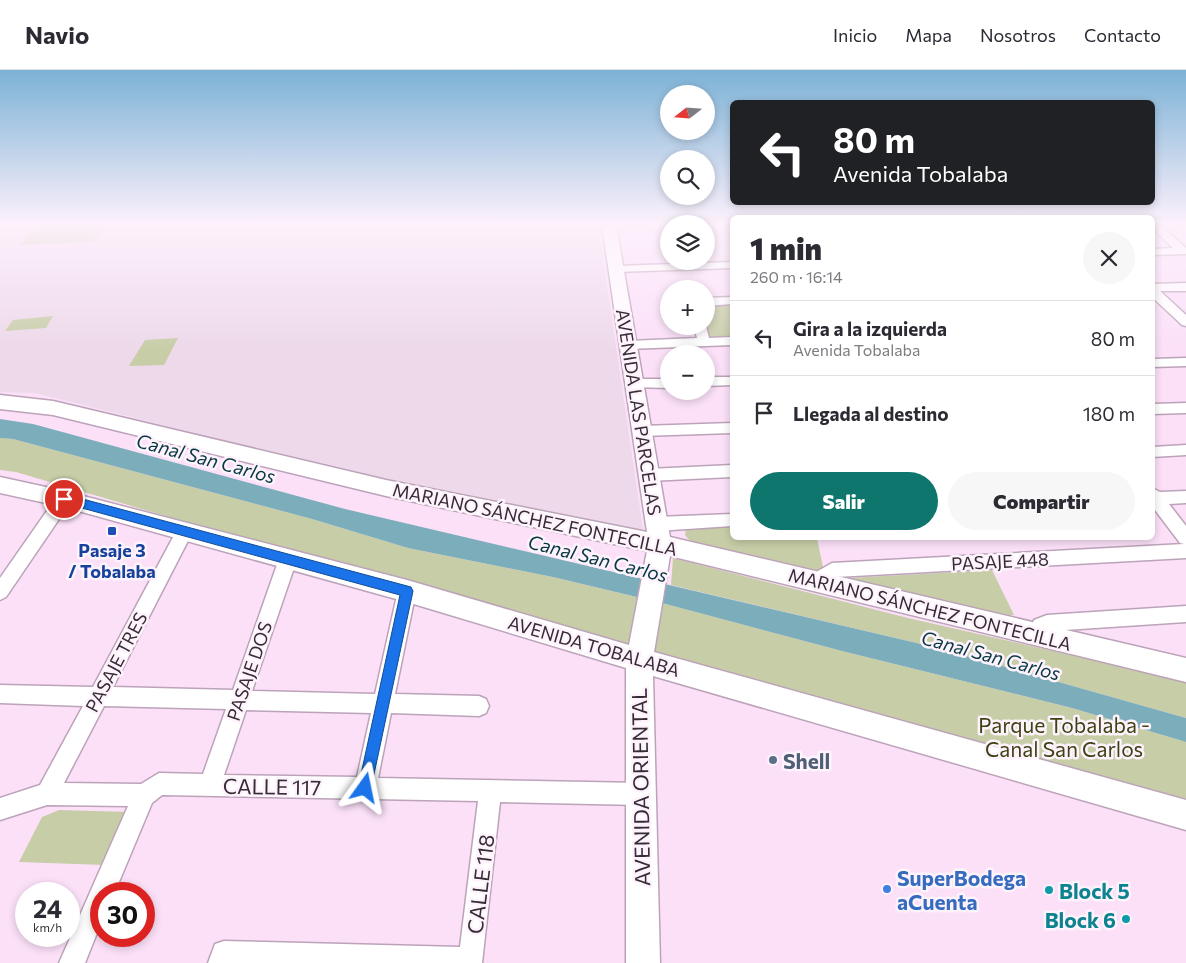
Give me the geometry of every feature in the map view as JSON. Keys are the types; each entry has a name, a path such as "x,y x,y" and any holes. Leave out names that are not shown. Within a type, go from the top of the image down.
{"main road":[{"name":"AVENIDA LAS PARCELAS","path":"616,269 659,534 655,570 647,612"},
{"name":"MARIANO SÁNCHEZ FONTECILLA","path":"0,402 43,406 386,488 659,534 823,583 1186,670"},
{"name":"AVENIDA TOBALABA","path":"0,485 64,499 407,591 639,660 1186,814"},
{"name":"AVENIDA ORIENTAL","path":"643,963 639,660 647,612"}],"street":[{"path":"616,269 650,267"},
{"path":"1155,289 1186,286"},
{"path":"1155,292 1186,322"},
{"path":"715,302 730,301"},
{"path":"702,335 704,342"},
{"path":"628,345 730,340"},
{"path":"1158,363 1186,362"},
{"path":"715,381 730,380"},
{"path":"635,384 660,383"},
{"path":"1155,409 1186,408"},
{"path":"642,432 730,428"},
{"path":"1155,452 1186,450"},
{"path":"649,475 730,471"},
{"path":"1155,497 1186,497"},
{"path":"1155,498 1186,538"},
{"path":"0,592 64,499"},
{"path":"659,534 730,520"},
{"name":"PASAJE TRES","path":"47,794 185,531"},
{"name":"PASAJE 448","path":"823,583 824,576 832,570 1186,551"},
{"name":"PASAJE DOS","path":"210,784 288,559"},
{"path":"365,788 407,591"},
{"path":"1041,636 1041,626 1047,623 1186,614"},
{"path":"0,694 479,706"},
{"name":"CALLE 117","path":"0,809 47,794 144,795 158,784 640,794"},
{"name":"CALLE 118","path":"221,963 224,953 471,960 490,791"},
{"path":"107,882 144,795"},
{"path":"72,963 90,922"}],"shaded area":[{"path":"0,267 604,267 643,530 385,480 35,393 0,392"}],"green space":[{"path":"730,303 730,338 708,339 707,335 715,335 715,304"},
{"path":"53,316 46,328 5,331 13,320"},
{"path":"178,338 164,365 129,366 145,340"},
{"name":"Parque Tobalaba - Canal San Carlos","path":"0,438 13,439 312,519 408,548 553,577 662,603 842,651 1072,708 1186,742 1186,800 298,555 16,472 0,470"},
{"path":"730,527 730,540 817,540 824,572 690,541 685,535 686,529"},
{"path":"673,558 908,618 1186,681 1186,718 938,648 671,585"},
{"path":"992,570 1014,615 999,615 849,578"},
{"path":"59,810 129,812 105,865 19,862 42,817"}],"water":[{"path":"0,419 33,424 345,509 938,648 1186,718 1186,742 1072,708 842,651 662,603 553,577 408,548 312,519 13,439 0,438"}],"place":[{"name":"Pasaje 3 / Tobalaba","path":"112,531"},
{"name":"Shell","path":"773,760"},
{"name":"SuperBodega aCuenta","path":"887,889"},
{"name":"Block 5","path":"1049,890"},
{"name":"Block 6","path":"1126,919"}],"route":[{"path":"64,499 407,591 365,788"}],"water label":[{"name":"Canal San Carlos","path":"206,458"},
{"name":"Canal San Carlos","path":"598,558"},
{"name":"Canal San Carlos","path":"991,655"}]}
